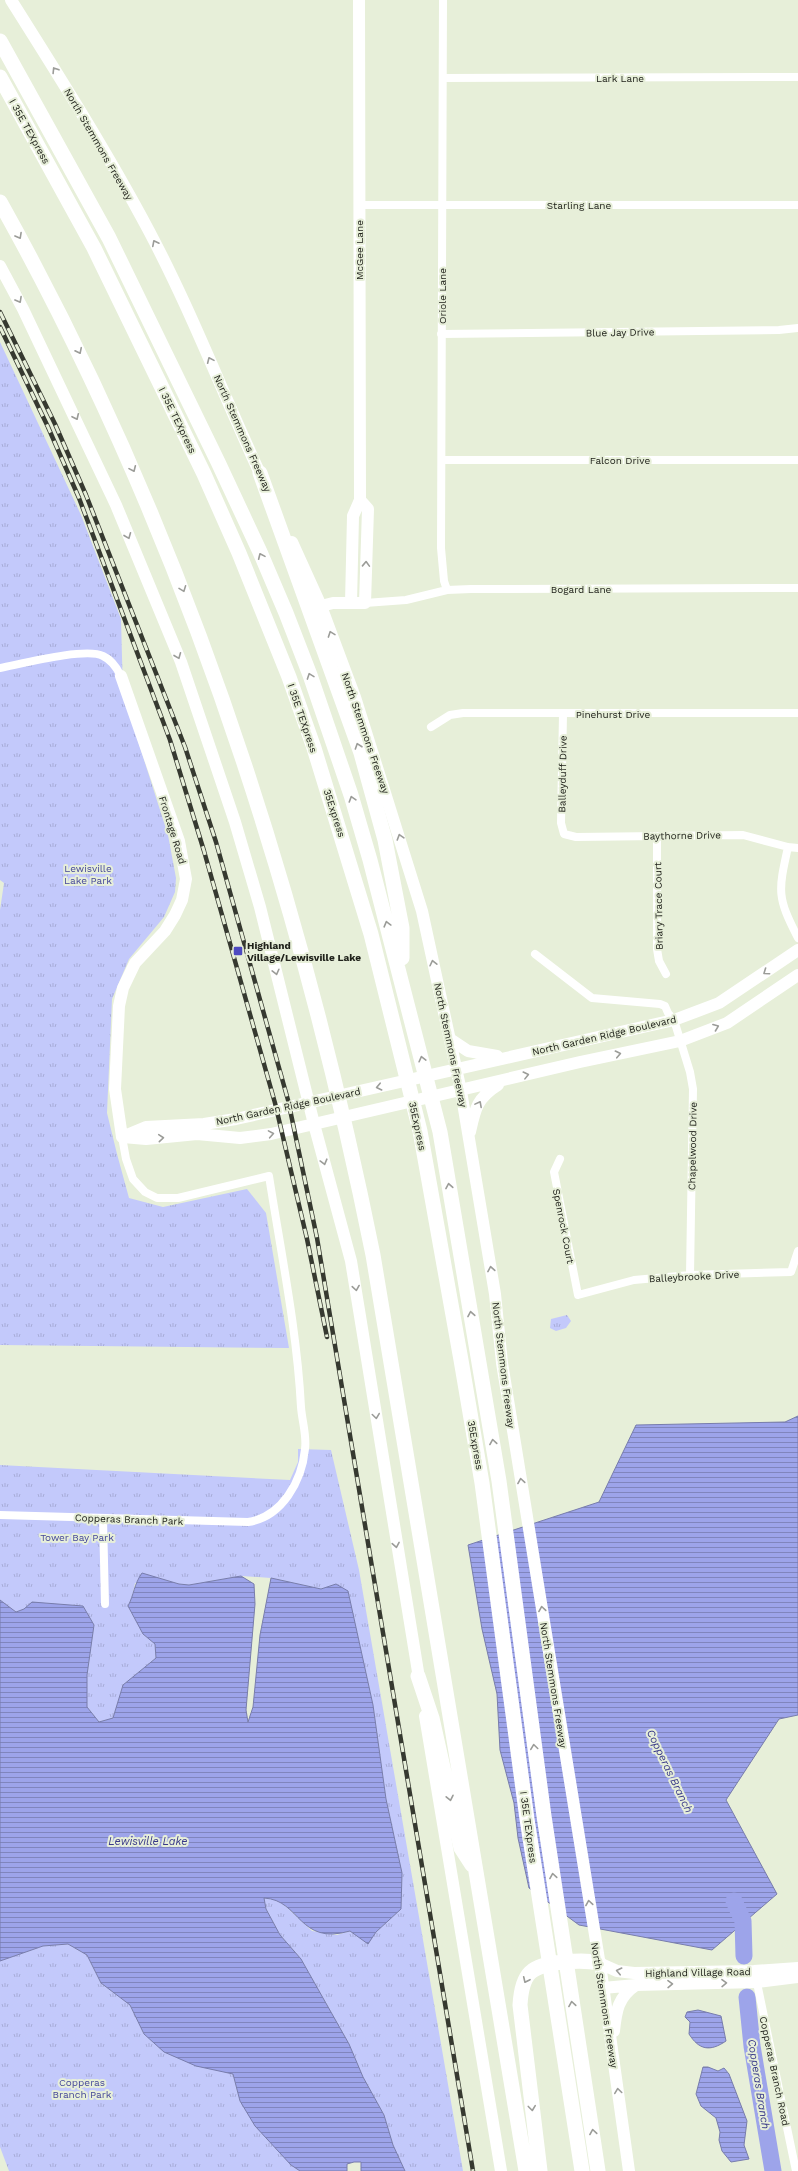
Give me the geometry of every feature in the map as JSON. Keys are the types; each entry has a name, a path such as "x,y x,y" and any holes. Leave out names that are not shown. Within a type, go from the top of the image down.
{"highway":[{"path":"0,41 108,238 218,462 286,613 351,795 401,976 440,1132 499,1481 544,1816 598,2171"},
{"name":"I 35E TEXpress","path":"2,82 94,248 204,474 266,616 323,777"},
{"path":"0,202 44,281 89,371 171,558 218,684 281,876 298,935 334,1072 373,1255 475,1869 500,2002 526,2171"},
{"path":"260,473 361,753 385,840 402,928 401,976"},
{"name":"35Express","path":"323,777 371,934 420,1131 482,1483"},
{"name":"I 35E TEXpress","path":"482,1483 528,1826 582,2171"},
{"path":"418,1676 432,1718 461,1848 475,1869"},
{"path":"540,2171 520,2005 523,1986 530,1973 541,1965 580,1960 599,1964"}],"main road":[{"name":"North Stemmons Freeway","path":"11,0 73,98 149,230 187,308 321,606 355,697 422,911 461,1091 495,1294 502,1363 596,1942 629,2171"},
{"name":"McGee Lane","path":"351,603 353,516 360,500 359,0"},
{"path":"0,266 23,309 81,428 116,505 181,662 235,822 260,907 308,1126 352,1261 418,1676 501,2171"},
{"name":"McGee Lane","path":"360,500 368,509 365,603"},
{"path":"321,606 365,603"},
{"name":"Frontage Road","path":"121,676 179,841 186,879 182,900 175,915 165,931 135,963 122,988 119,1006 115,1089 122,1137"},
{"name":"North Garden Ridge Boulevard","path":"122,1137 146,1127 204,1124 236,1119 674,1020 719,1003 798,950"},
{"name":"North Garden Ridge Boulevard","path":"122,1137 146,1139 197,1134 240,1138 271,1134 461,1091 580,1062 680,1041 727,1023 798,975"},
{"path":"450,1039 463,1048 475,1053 506,1057"},
{"path":"469,1139 477,1104 488,1091 506,1080"},
{"name":"Highland Village Road","path":"599,1964 617,1971 634,1973 798,1977"},
{"name":"Highland Village Road","path":"603,1988 756,1977 798,1968"},
{"path":"612,2046 616,2011 620,2000 636,1985"}],"street":[{"name":"Oriole Lane","path":"443,0 441,334 442,560 447,590"},
{"name":"Lark Lane","path":"443,78 798,77"},
{"name":"Starling Lane","path":"359,205 798,205"},
{"name":"Blue Jay Drive","path":"441,334 779,330 798,328"},
{"name":"Falcon Drive","path":"442,460 798,460"},
{"name":"Bogard Lane","path":"365,603 406,600 447,590 471,588 798,588"},
{"path":"0,668 74,654 95,654 109,659 121,676"},
{"name":"Pinehurst Drive","path":"431,727 450,715 463,713 798,713"},
{"name":"Balleyduff Drive","path":"563,714 561,823 564,834"},
{"name":"Baythorne Drive","path":"564,834 576,837 743,835 788,847 798,848"},
{"name":"Briary Trace Court","path":"657,836 657,950 659,961 666,974"},
{"path":"788,847 780,895 783,907 798,938"},
{"path":"535,954 592,998 660,1004 665,1006 668,1013 674,1020"},
{"name":"Chapelwood Drive","path":"674,1020 690,1072 693,1089 690,1275"},
{"name":"Copperas Branch Park","path":"0,1515 248,1522 259,1520 282,1504 297,1483 305,1449 300,1382 269,1176 178,1198 157,1198 145,1192 132,1179 126,1159 122,1137"},
{"name":"Spenrock Court","path":"560,1159 554,1172 578,1295"},
{"name":"Balleybrooke Drive","path":"578,1295 634,1280 690,1275 791,1272 798,1251"},
{"path":"103,1518 105,1604"},
{"name":"Copperas Branch Road","path":"756,1977 796,2171"}],"green space":[{"name":"Lewisville Lake Park","path":"0,342 81,515 121,619 123,694 168,835 176,878 175,892 164,917 129,959 112,999 107,1113 129,1198 163,1207 247,1189 266,1213 289,1348 0,1345 0,910 4,883 0,880"},
{"path":"567,1315 571,1321 566,1328 556,1331 550,1328 551,1319"},
{"name":"Tower Bay Park","path":"298,1449 331,1450 359,1570 463,2171 405,2171 393,2145 384,2115 363,2077 349,2044 301,1959 280,1935 266,1909 263,1898 279,1900 312,1931 337,1935 350,1931 368,1944 376,1932 401,1909 402,1873 386,1799 373,1705 348,1592 336,1584 321,1589 271,1578 241,1576 189,1585 179,1584 159,1578 135,1583 132,1598 128,1606 143,1634 155,1644 156,1658 123,1685 113,1718 99,1722 87,1707 87,1675 94,1625 83,1606 32,1603 24,1609 16,1612 0,1600 0,1465 290,1480 298,1462"},
{"name":"Copperas Branch Park","path":"68,1944 87,1955 101,1983 130,2005 144,2034 233,2074 240,2101 291,2165 300,2171 9,2171 0,2147 0,1961 43,1946"}],"water":[{"path":"798,1416 798,1715 779,1719 726,1800 777,1894 712,1950 579,1925 529,1888 518,1838 514,1803 500,1750 497,1694 482,1629 468,1545 599,1502 636,1425 785,1422"},
{"name":"Lewisville Lake","path":"142,1573 179,1584 189,1585 241,1576 254,1584 255,1604 246,1710 248,1722 253,1707 260,1635 271,1578 321,1589 336,1584 348,1591 373,1705 386,1799 402,1873 401,1909 376,1932 368,1944 350,1931 333,1934 320,1932 310,1928 286,1906 276,1901 264,1898 266,1909 280,1935 301,1959 349,2044 363,2077 384,2115 393,2145 405,2171 361,2171 361,2162 354,2162 347,2164 347,2171 300,2171 291,2165 255,2126 240,2101 233,2074 196,2066 164,2052 144,2034 130,2005 101,1983 87,1955 68,1944 43,1946 0,1961 0,1600 16,1612 24,1609 32,1602 83,1606 94,1625 87,1675 87,1707 99,1722 113,1718 123,1685 156,1658 155,1644 143,1634 128,1606 137,1581"},
{"path":"698,2010 721,2016 726,2041 715,2047 705,2048 693,2039 689,2034 690,2022 685,2017 687,2012"},
{"path":"703,2067 708,2067 718,2071 724,2068 729,2074 747,2121 744,2145 749,2159 731,2162 722,2151 719,2140 720,2132 716,2118 701,2106 696,2094"}],"waterway":[{"name":"Copperas Branch","path":"734,1901 743,1921 744,1956"},
{"name":"Copperas Branch","path":"747,1997 752,2046 773,2171"}],"railway":[{"path":"0,312 55,424 86,495 185,747 216,842 288,1100 317,1238 473,2171"},
{"path":"0,327 48,427 79,498 170,740 204,851 275,1103 307,1239 327,1337"}],"place":[{"name":"Highland Village/Lewisville Lake","path":"238,951"}]}
